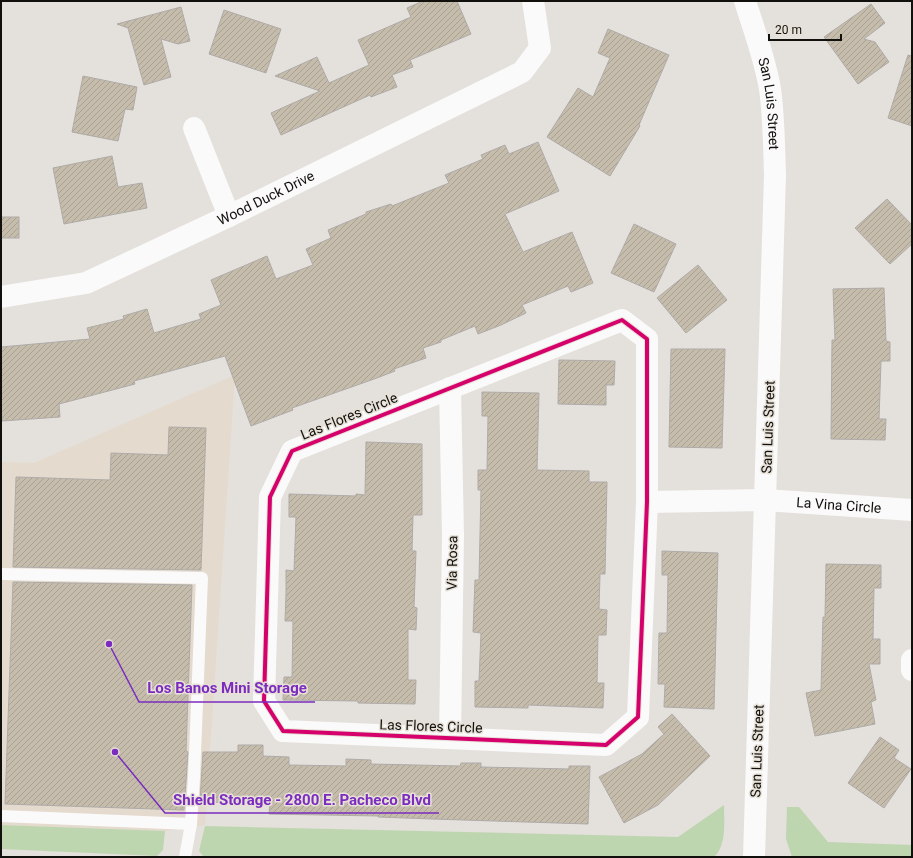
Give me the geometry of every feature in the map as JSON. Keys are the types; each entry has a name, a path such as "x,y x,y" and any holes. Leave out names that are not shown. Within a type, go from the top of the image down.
{"street":[{"name":"Wood Duck Drive","path":"1,297 86,283 229,216 522,72 540,48 533,1"},
{"name":"San Luis Street","path":"745,1 762,53 770,90 775,183 754,857"},
{"path":"194,128 229,216"},
{"name":"Las Flores Circle","path":"622,320 647,339 647,502 638,717 606,744 283,731 264,701 270,497 292,451 622,320"},
{"name":"Via Rosa","path":"450,388 453,535 450,738"},
{"path":"647,502 765,500"},
{"name":"La Vina Circle","path":"765,500 912,510"},
{"path":"912,660 912,670"}],"lane":[{"path":"1,574 202,578 191,824 185,857"},
{"path":"1,816 191,824"}],"shaded area":[{"path":"235,375 205,825 165,831 1,825 1,462 34,463"}],"green space":[{"path":"724,805 723,839 718,852 714,857 204,857 199,851 205,826 678,837"},
{"path":"787,807 799,807 828,842 912,845 912,857 792,857 786,839"},
{"path":"1,825 165,831 163,850 157,856 1,849"}],"building":[{"path":"423,1 457,1 471,34 410,60 413,67 392,75 397,87 371,97 370,95 281,135 271,113 320,91 275,76 317,57 329,83 369,65 358,40 411,17 407,8"},
{"path":"871,4 885,23 864,39 875,42 889,62 858,84 824,37"},
{"path":"181,7 190,41 178,44 161,39 171,77 144,85 128,28 117,24"},
{"path":"224,10 281,29 266,73 209,54"},
{"path":"608,29 669,55 639,125 640,126 610,176 547,137 578,88 593,97 610,58 598,53"},
{"path":"908,55 912,56 912,126 888,118"},
{"path":"83,76 137,87 133,110 125,109 118,141 72,132"},
{"path":"538,142 559,191 505,214 523,252 572,232 593,283 571,292 568,286 522,305 526,313 501,325 478,334 475,326 441,340 441,342 423,348 426,358 394,369 395,371 377,378 292,408 293,410 251,426 225,356 134,381 135,384 59,404 60,417 2,421 1,347 90,339 87,328 124,319 123,316 147,309 154,333 201,319 199,314 221,305 211,280 267,256 276,279 313,265 306,249 331,238 328,230 366,214 366,212 391,204 392,206 449,183 445,175 483,159 481,155 505,145 509,154"},
{"path":"112,156 118,187 142,183 147,208 64,224 53,168"},
{"path":"887,199 912,225 912,244 890,264 855,228"},
{"path":"1,217 19,217 19,238 1,238"},
{"path":"634,224 676,244 654,292 611,273"},
{"path":"698,265 727,300 686,333 657,298"},
{"path":"884,288 886,341 890,342 890,361 881,361 879,419 886,419 885,440 831,439 832,340 835,340 833,289"},
{"path":"671,349 725,349 722,448 669,447"},
{"path":"559,360 615,361 614,385 606,385 606,405 558,404"},
{"path":"482,392 539,393 537,470 589,471 589,482 607,482 605,574 600,574 599,609 607,610 606,635 598,635 597,683 604,683 603,708 528,705 528,708 475,707 475,681 479,681 481,633 473,632 475,580 479,580 481,490 478,490 478,470 487,470 488,416 482,416"},
{"path":"169,427 206,428 201,570 13,567 16,477 110,480 111,453 168,455"},
{"path":"366,442 422,444 422,515 413,515 412,551 416,551 414,607 417,608 416,630 408,629 408,680 416,680 415,704 358,703 358,701 283,700 284,677 292,677 293,621 285,621 286,570 294,571 296,517 289,517 289,494 365,495"},
{"path":"662,551 718,553 714,709 664,707 665,684 658,684 659,633 667,633 668,575 662,575"},
{"path":"826,564 881,565 881,588 874,588 873,639 880,639 880,664 869,664 876,700 871,702 875,724 815,736 806,693 821,690"},
{"path":"13,582 192,585 186,751 188,752 184,810 5,804"},
{"path":"672,714 710,756 658,805 624,823 599,777 642,754 664,734 658,727"},
{"path":"880,737 899,750 894,758 911,769 884,808 848,783"},
{"path":"238,745 263,745 263,756 289,757 289,765 346,766 346,759 371,760 371,764 460,766 461,763 481,763 481,767 569,769 569,766 590,766 588,824 378,816 269,814 270,803 200,802 203,752 238,752"}],"cycle path":[{"path":"622,320 647,339 647,502 638,717 606,745 283,731 264,701 270,497 292,451 622,320"}],"place":[{"name":"Los Banos Mini Storage","path":"109,644"},
{"name":"Shield Storage - 2800 E. Pacheco Blvd","path":"115,752"}]}
